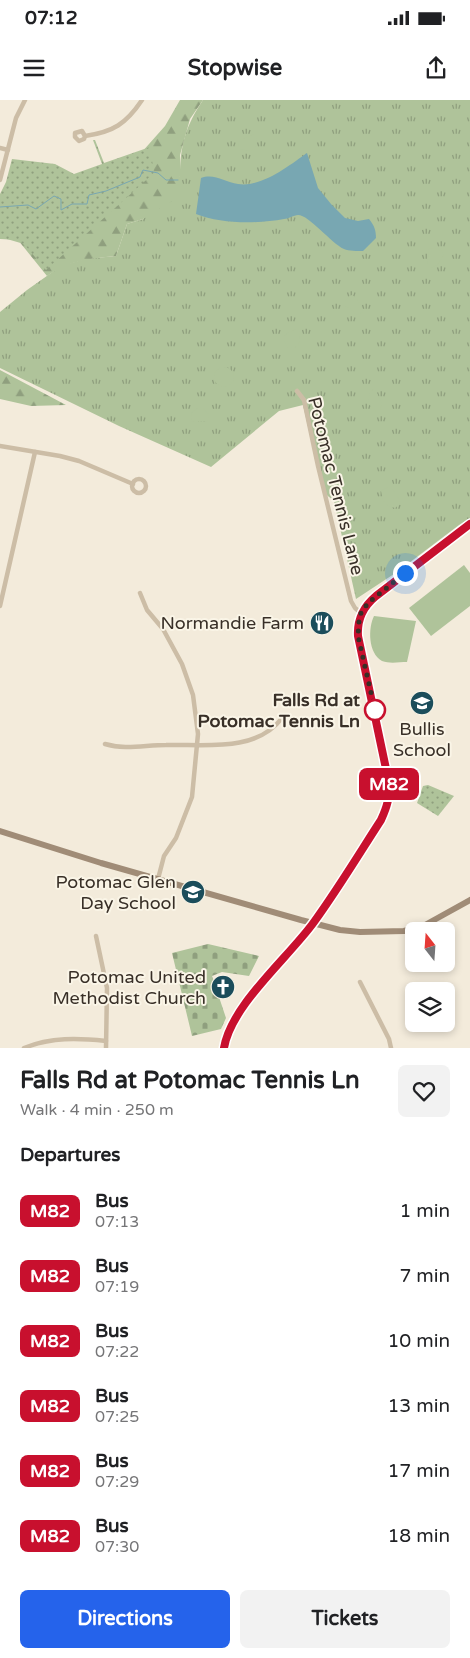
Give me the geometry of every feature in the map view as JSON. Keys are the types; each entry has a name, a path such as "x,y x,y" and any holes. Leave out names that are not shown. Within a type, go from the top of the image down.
{"main road":[{"path":"224,1048 236,1016 313,923 387,809 390,794 386,766 358,636 361,613 376,596 470,524"},
{"path":"0,831 101,863 340,930 360,932 404,931 425,925 470,900"}],"street":[{"path":"0,180 16,118 24,100"},
{"path":"85,136 101,134 124,122 142,100"},
{"path":"0,148 8,150"},
{"name":"Potomac Tennis Lane","path":"297,391 304,400 351,602 361,613"},
{"path":"0,446 79,461 133,484"},
{"path":"0,606 36,452"},
{"path":"140,592 147,610 174,646 188,678 196,711 198,746 192,797 176,838 164,856 158,879"},
{"path":"105,744 117,747 225,745 248,740 269,731 282,718"},
{"path":"96,936 106,988 106,1048"},
{"path":"360,982 389,1039 391,1048"},
{"path":"24,1048 65,1039 106,1041"}],"green space":[{"path":"180,100 203,100 190,119 180,155 177,198 143,219 127,224 116,256 72,263 47,276 18,240 0,239 0,199 73,178 141,153 165,126"},
{"path":"203,100 470,100 470,518 397,572 356,599 334,501 323,492 303,405 279,411 211,467 119,426 0,368 0,312 61,266 85,259 116,256 127,224 143,219 180,176 181,155 185,136 192,118"},
{"path":"254,134 257,137 255,149 249,151 240,149 238,144 240,140"},
{"path":"93,140 95,140 104,163 150,147 154,173 46,270 24,244 0,237 0,194 6,182 12,159 55,164 74,174 102,164"},
{"path":"433,248 442,251 444,255 437,265 431,268 427,264 429,249"},
{"path":"351,295 359,302 363,312 356,315 345,306 345,301"},
{"path":"296,329 299,331 300,339 298,346 293,348 287,347 284,336"},
{"path":"224,367 231,370 234,377 231,384 224,387 217,384 214,377 217,370"},
{"path":"0,370 66,405 31,406 0,399"},
{"path":"375,389 382,403 380,410 376,412 368,403 370,391"},
{"path":"198,408 203,408 209,415 207,421 192,422 191,413"},
{"path":"429,437 436,439 439,452 436,456 428,456 424,451 424,441"},
{"path":"388,487 392,489 400,500 399,505 395,508 388,506 383,500 381,491"},
{"path":"464,565 470,573 470,606 431,636 409,608"},
{"path":"374,616 416,621 407,662 382,661 377,657 370,640"},
{"path":"428,785 454,796 438,816 417,803 423,786"},
{"path":"208,944 259,956 249,976 222,972 212,976 226,1018 221,1029 192,1036 172,953"}],"water":[{"path":"307,153 318,188 331,204 345,218 358,221 369,219 372,223 376,238 363,251 344,249 303,216 298,215 286,219 251,222 217,220 196,214 201,178 215,177 238,184 256,183 275,174"}],"waterway":[{"path":"0,207 28,205 36,209 54,196 61,199 61,210 72,204 87,204 89,195 106,191 140,177 143,170 158,173 166,180 178,180"}],"bus line":[{"name":"M82","path":"224,1048 236,1016 313,923 387,809 390,794 389,783 358,636 361,613 376,596 470,524"}],"place":[{"name":"Normandie Farm","path":"322,623"},
{"name":"Bullis School","path":"422,703"},
{"name":"Falls Rd at Potomac Tennis Ln","path":"375,710"},
{"name":"Potomac Glen Day School","path":"193,892"},
{"name":"Potomac United Methodist Church","path":"223,987"}],"route":[{"path":"375,710 358,636 359,621 361,613 368,603 405,573"}]}
